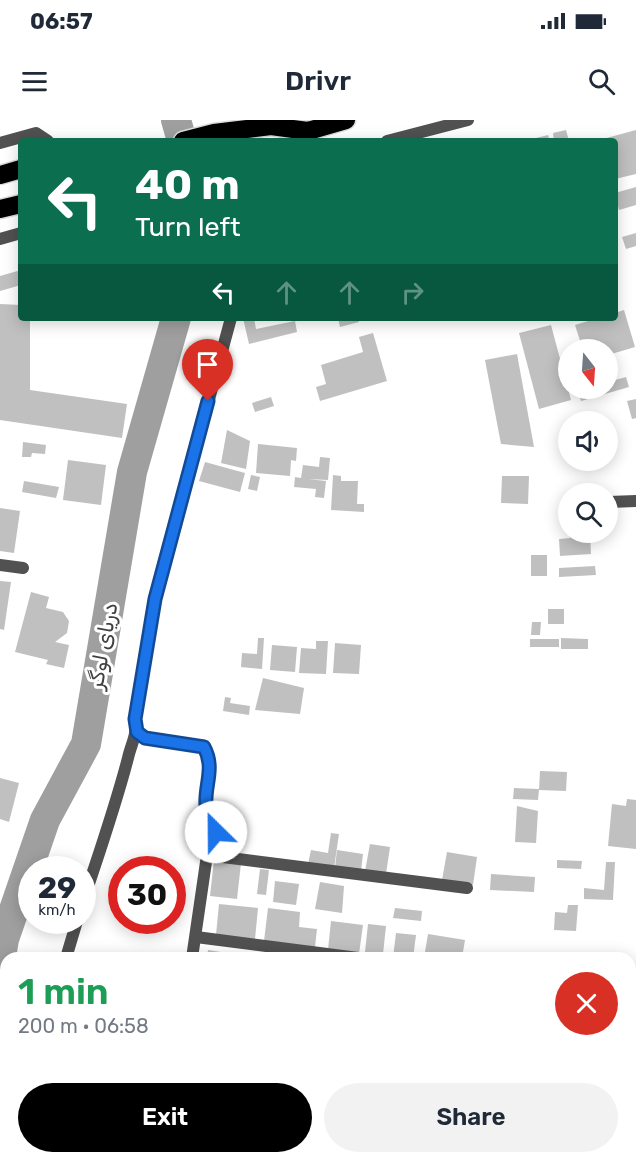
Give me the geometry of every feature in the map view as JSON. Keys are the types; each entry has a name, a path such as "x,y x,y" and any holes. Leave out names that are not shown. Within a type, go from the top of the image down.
{"highway":[{"path":"195,138 214,133 246,135 275,123 308,131 346,120"},
{"path":"0,175 18,170"},
{"path":"0,209 18,205"}],"street":[{"path":"399,138 468,120"},
{"path":"0,143 36,133 44,138"},
{"path":"0,239 18,234"},
{"path":"96,865 115,810 137,732 135,719 155,599 230,321"},
{"path":"618,502 636,501"},
{"path":"0,564 23,568"},
{"path":"137,732 145,738 204,747 210,759 206,812 216,832 207,855 193,952"},
{"path":"207,855 467,888"},
{"path":"68,952 73,934"},
{"path":"195,937 311,952"}],"building":[{"path":"566,130 568,138 554,138 553,133"},
{"path":"636,130 636,174 618,178 618,138 606,138"},
{"path":"636,187 636,205 619,210 618,192"},
{"path":"636,233 636,246 626,249 622,237"},
{"path":"18,271 18,286 0,291 0,276"},
{"path":"0,304 18,305 18,321 30,321 30,390 127,404 122,438 0,420"},
{"path":"624,310 635,347 618,352 618,339 579,339 575,325 588,321 618,321 618,312"},
{"path":"244,321 255,321 256,329 295,321 297,332 249,344"},
{"path":"339,321 359,321 359,322 340,327"},
{"path":"551,325 558,351 558,399 571,400 539,409 519,333"},
{"path":"373,333 387,381 320,401 316,387 326,384 321,365 363,352 359,337"},
{"path":"517,354 534,447 501,444 485,360"},
{"path":"626,377 629,387 618,390 618,379"},
{"path":"271,397 274,406 255,412 252,403"},
{"path":"636,399 636,418 632,419 627,401"},
{"path":"227,430 250,441 246,469 221,463"},
{"path":"23,442 46,445 45,454 32,453 31,457 22,457"},
{"path":"258,444 297,448 296,461 291,460 290,476 256,473"},
{"path":"320,457 330,458 328,480 308,479 326,481 324,498 315,497 316,489 294,487 295,477 301,478 303,465 319,467"},
{"path":"68,460 106,465 101,505 63,500"},
{"path":"205,462 245,473 240,492 199,481"},
{"path":"251,475 260,477 257,491 248,489"},
{"path":"333,475 341,476 341,481 358,481 357,504 364,504 364,512 331,510"},
{"path":"502,476 529,476 528,504 501,503"},
{"path":"24,481 59,487 56,498 22,492"},
{"path":"0,508 20,511 14,553 0,551"},
{"path":"559,543 590,543 591,554 560,556"},
{"path":"531,555 547,555 547,576 531,576"},
{"path":"595,566 596,575 559,577 559,568"},
{"path":"0,581 11,582 4,630 0,629"},
{"path":"31,592 49,597 46,608 63,612 69,621 67,633 55,642 69,645 64,668 46,664 48,660 15,652"},
{"path":"548,609 564,609 564,624 548,624"},
{"path":"532,622 541,622 540,635 531,635"},
{"path":"258,638 264,638 262,669 241,667 242,653 257,654"},
{"path":"561,638 588,639 588,649 561,649"},
{"path":"530,639 559,639 559,647 530,647"},
{"path":"316,641 328,641 326,674 299,673 301,648 316,649"},
{"path":"335,643 361,645 359,674 333,673"},
{"path":"272,645 297,647 295,672 270,670"},
{"path":"263,678 304,688 300,714 255,710"},
{"path":"225,697 231,698 230,703 250,706 249,715 223,711"},
{"path":"540,771 567,772 566,791 539,790"},
{"path":"0,778 19,783 9,822 0,819"},
{"path":"514,788 539,789 538,800 513,799"},
{"path":"627,799 636,800 636,849 608,846 612,804 626,806"},
{"path":"517,806 538,811 536,843 515,842"},
{"path":"331,833 339,834 334,868 308,864 311,850 328,853"},
{"path":"370,844 390,847 386,874 365,871"},
{"path":"337,850 363,854 361,871 335,867"},
{"path":"447,852 477,857 473,885 442,880"},
{"path":"214,860 241,863 237,899 210,896"},
{"path":"557,860 582,861 581,869 557,868"},
{"path":"606,862 615,862 613,900 584,899 584,888 604,890"},
{"path":"260,869 269,870 266,895 257,894"},
{"path":"491,874 535,877 534,892 490,890"},
{"path":"275,881 299,884 296,905 273,902"},
{"path":"320,882 344,886 342,913 315,909"},
{"path":"219,904 258,908 255,939 216,935"},
{"path":"568,905 578,905 576,931 554,930 555,912 567,913"},
{"path":"268,908 300,912 299,927 317,929 315,947 264,941"},
{"path":"395,908 422,911 421,921 393,918"},
{"path":"331,921 363,925 359,952 328,950"},
{"path":"368,924 386,926 383,952 365,952"},
{"path":"396,933 416,935 414,952 394,952"},
{"path":"428,934 465,940 463,952 425,952"}],"waterway":[{"name":"دریای لوگر","path":"176,120 181,138"},
{"name":"دریای لوگر","path":"2,952 4,939 45,820 86,744 132,472 175,321"}],"route":[{"path":"208,401 155,599 135,719 137,732 145,738 204,747 210,759 205,806 207,818 216,832"}]}
